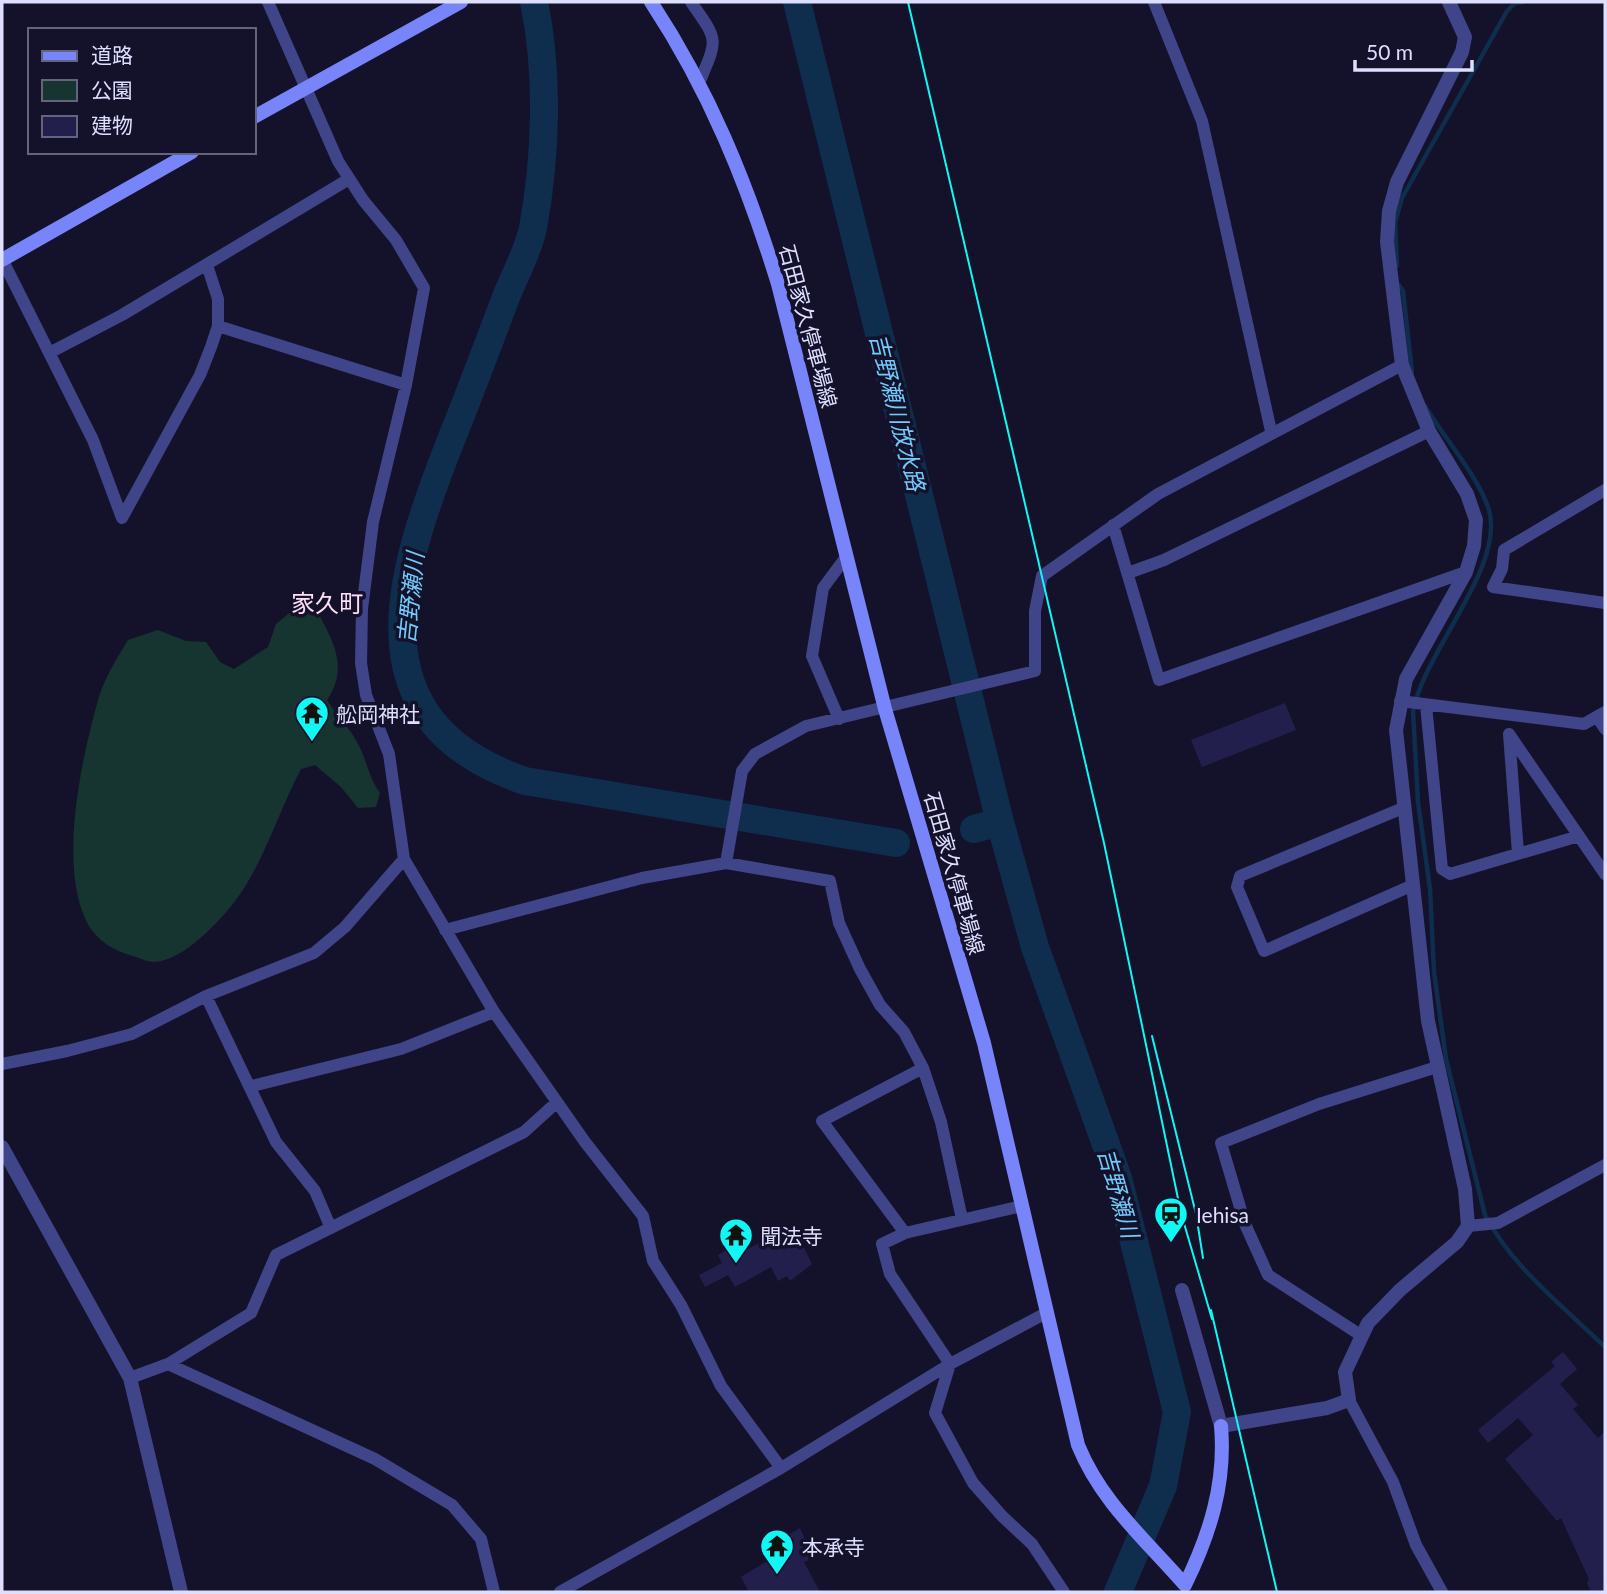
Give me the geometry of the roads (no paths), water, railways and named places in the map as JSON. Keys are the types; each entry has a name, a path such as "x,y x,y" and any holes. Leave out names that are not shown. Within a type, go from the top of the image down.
{"main road":[{"path":"256,116 461,2"},
{"name":"石田家久停車場線","path":"651,2 699,83 727,138 760,224 778,284 886,709 984,1043 1078,1445 1099,1489 1168,1566 1185,1590"},
{"path":"2,260 188,154"},
{"name":"石田家久停車場線","path":"1185,1590 1200,1554 1220,1491 1221,1426"}],"street":[{"path":"268,2 349,179 396,240 424,288 406,385 373,522 362,609 361,663 366,695 389,754 404,859 494,1012 556,1103 643,1216 653,1261 681,1304 720,1386 781,1468"},
{"path":"691,2 712,30 715,48 699,83"},
{"path":"1154,2 1202,121 1271,431"},
{"path":"1448,2 1465,37 1462,52 1397,182 1389,211 1387,242 1402,365 1429,431 1474,508 1474,546 1466,572 1415,660 1396,739 1427,1021 1475,1225"},
{"path":"51,352 122,315 349,179"},
{"path":"2,260 51,352 93,440 122,518 200,374 218,326 218,299 207,265"},
{"path":"218,326 406,385"},
{"path":"726,863 742,771 755,754 806,726 1025,674 1036,667 1034,620 1042,576 1158,494 1271,431 1402,365"},
{"path":"1128,573 1164,560 1429,431"},
{"path":"1605,491 1504,550 1502,569 1493,587 1605,603"},
{"path":"1113,525 1159,680 1466,572"},
{"path":"839,719 812,656 823,588 846,557"},
{"path":"1404,702 1584,724 1601,714 1605,729"},
{"path":"1424,705 1442,869 1450,874 1579,836"},
{"path":"1508,716 1518,853"},
{"path":"1509,734 1605,874"},
{"path":"1403,808 1240,876 1237,887 1264,951 1413,885"},
{"path":"2,1064 132,1034 206,996 314,953 345,927 404,859"},
{"path":"445,930 642,878 726,863 830,881 839,923 860,968 880,1005 904,1032 923,1068 941,1122 962,1219"},
{"path":"206,996 276,1142 315,1191 330,1226"},
{"path":"251,1086 401,1049 494,1012"},
{"path":"1362,1336 1268,1275 1245,1224 1221,1143 1319,1104 1437,1067"},
{"path":"905,1233 822,1121 923,1068"},
{"path":"130,1378 168,1364 251,1313 276,1255 524,1132 556,1103"},
{"path":"2,1147 130,1378 181,1592"},
{"path":"1442,1592 1416,1545 1393,1482 1349,1400 1345,1372 1362,1336 1376,1315 1475,1225 1498,1223 1605,1165"},
{"path":"950,1364 890,1273 882,1244 905,1233 1022,1206"},
{"path":"1182,1290 1221,1426 1326,1408 1349,1400"},
{"path":"560,1592 781,1468 950,1364 1046,1313"},
{"path":"168,1364 375,1459 452,1505 481,1539 494,1592"},
{"path":"950,1364 935,1413 973,1483 1032,1544 1064,1592"}],"waterway":[{"name":"吉野瀬川","path":"534,2 542,58 544,115 541,172 533,228 432,490 416,541 405,590 402,638 411,682 432,721 469,755 525,781 896,843"},
{"name":"吉野瀬川放水路","path":"797,2 1000,822"},
{"path":"1397,266 1395,223 1402,198 1507,11 1515,3 1523,2"},
{"path":"1399,285 1403,291 1412,372"},
{"path":"1425,406 1484,497 1489,510 1491,532 1486,557 1475,583 1432,662 1420,687 1413,711 1418,802 1430,889 1434,972 1446,1059 1485,1215 1496,1234 1524,1269 1605,1347"},
{"name":"吉野瀬川","path":"974,829 1000,822 1035,947 1118,1178 1177,1412 1163,1486 1118,1592"}],"tram line":[{"path":"908,2 1104,843 1181,1213 1212,1319"},
{"path":"1152,1036 1196,1214 1203,1258"},
{"path":"1211,1310 1277,1592"}],"place":[{"name":"舩岡神社","path":"312,743"},
{"name":"Iehisa","path":"1171,1244"},
{"name":"聞法寺","path":"736,1265"},
{"name":"本承寺","path":"777,1576"}],"district":[{"name":"家久町","path":"327,602"}]}
